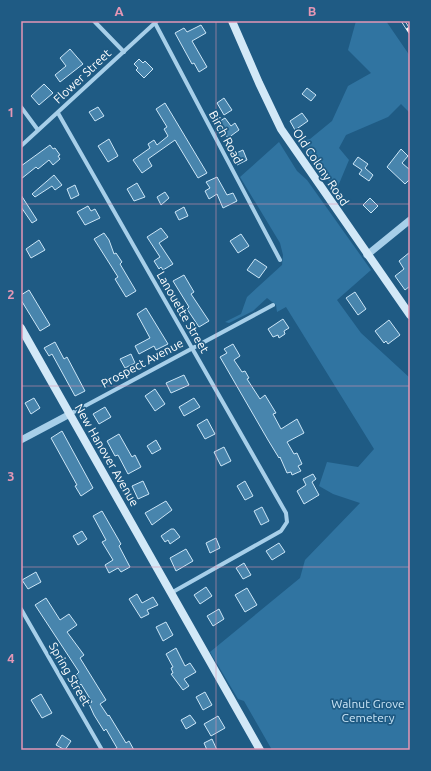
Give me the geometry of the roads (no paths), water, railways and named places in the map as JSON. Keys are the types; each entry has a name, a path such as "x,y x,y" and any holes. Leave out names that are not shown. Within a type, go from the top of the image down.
{"main road":[{"name":"Old Colony Road","path":"232,21 281,129 367,255 410,314"},
{"name":"New Hanover Avenue","path":"21,328 260,750"}],"street":[{"path":"94,21 124,52"},
{"name":"Flower Street","path":"21,146 156,22"},
{"name":"Birch Road","path":"156,22 280,260"},
{"path":"21,107 38,130"},
{"name":"Lanouette Street","path":"58,113 286,513 287,522 280,531 171,593"},
{"path":"367,255 410,220"},
{"name":"Prospect Avenue","path":"21,440 274,305"},
{"name":"Spring Street","path":"21,609 102,750"}],"railway":[{"path":"403,21 410,32"}],"park label":[{"name":"Walnut Grove Cemetery","path":"368,710"}]}
